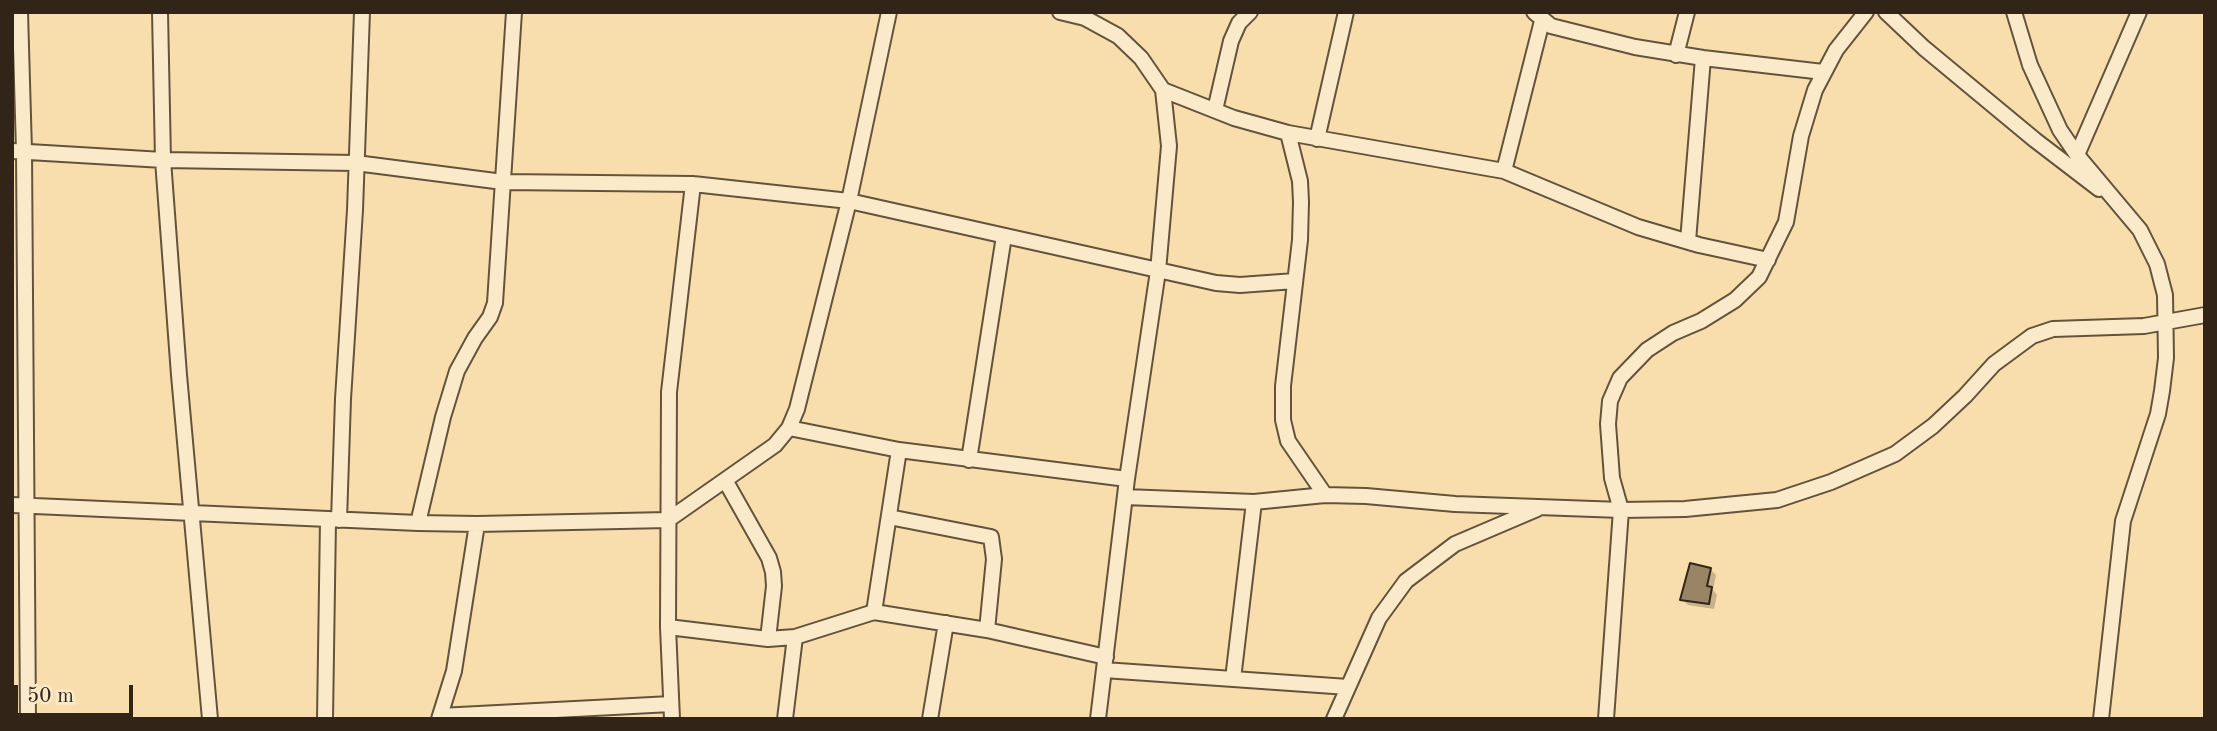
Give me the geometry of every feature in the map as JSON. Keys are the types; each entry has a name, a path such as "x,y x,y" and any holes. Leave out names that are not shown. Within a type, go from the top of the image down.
{"street":[{"path":"20,12 19,505 28,719"},
{"path":"160,12 163,160 210,719"},
{"path":"325,719 333,520 356,163 362,12"},
{"path":"418,523 443,417 457,371 490,317 495,303 514,12"},
{"path":"19,505 418,523 668,520 775,444 789,428 797,409 849,201 889,12"},
{"path":"1060,12 1084,18 1118,36 1142,58 1163,90 1169,146 1158,271 1127,479 1098,719"},
{"path":"1215,110 1234,33 1250,12"},
{"path":"1317,139 1346,12"},
{"path":"1676,55 1687,12"},
{"path":"1606,719 1621,510 1612,478 1608,424 1610,401 1620,377 1647,350 1735,300 1759,277 1786,222 1804,123 1822,72 1866,12"},
{"path":"1886,12 1924,48 2005,115 2116,202"},
{"path":"2014,12 2030,65 2060,130 2077,155 2140,230 2154,256 2165,295 2166,358 2158,414 2123,521 2101,719"},
{"path":"2077,155 2139,12"},
{"path":"1504,171 1538,17 1559,28 1676,55 1822,72"},
{"path":"1688,242 1703,58"},
{"path":"1163,90 1288,134 1504,171 1638,227 1688,242 1768,260"},
{"path":"1288,134 1300,181 1301,202 1300,240 1283,386 1283,420 1288,441 1325,495"},
{"path":"18,151 163,160 356,163 503,182 693,184 849,201 1216,283 1240,285 1295,281"},
{"path":"477,524 454,671 439,717 672,711 668,627 671,438 669,391 693,184"},
{"path":"969,460 1004,236"},
{"path":"1125,497 1254,502 1325,495 1621,510 1685,509 1777,500 1863,470 1895,454 1933,426 1994,364 2032,336 2053,329 2144,326 2205,315"},
{"path":"789,428 899,450 1127,479"},
{"path":"874,612 899,450"},
{"path":"725,480 769,558 773,572 768,639"},
{"path":"1233,679 1254,502"},
{"path":"1334,719 1379,618 1406,581 1455,544 1542,507"},
{"path":"889,517 991,537 994,559 987,630"},
{"path":"668,627 768,639 795,637 874,612 987,630 1105,664 1233,679 1348,687"},
{"path":"930,719 946,623"},
{"path":"785,719 795,637"}],"building":[{"path":"1690,563 1711,568 1707,586 1712,587 1709,604 1680,600"}]}
